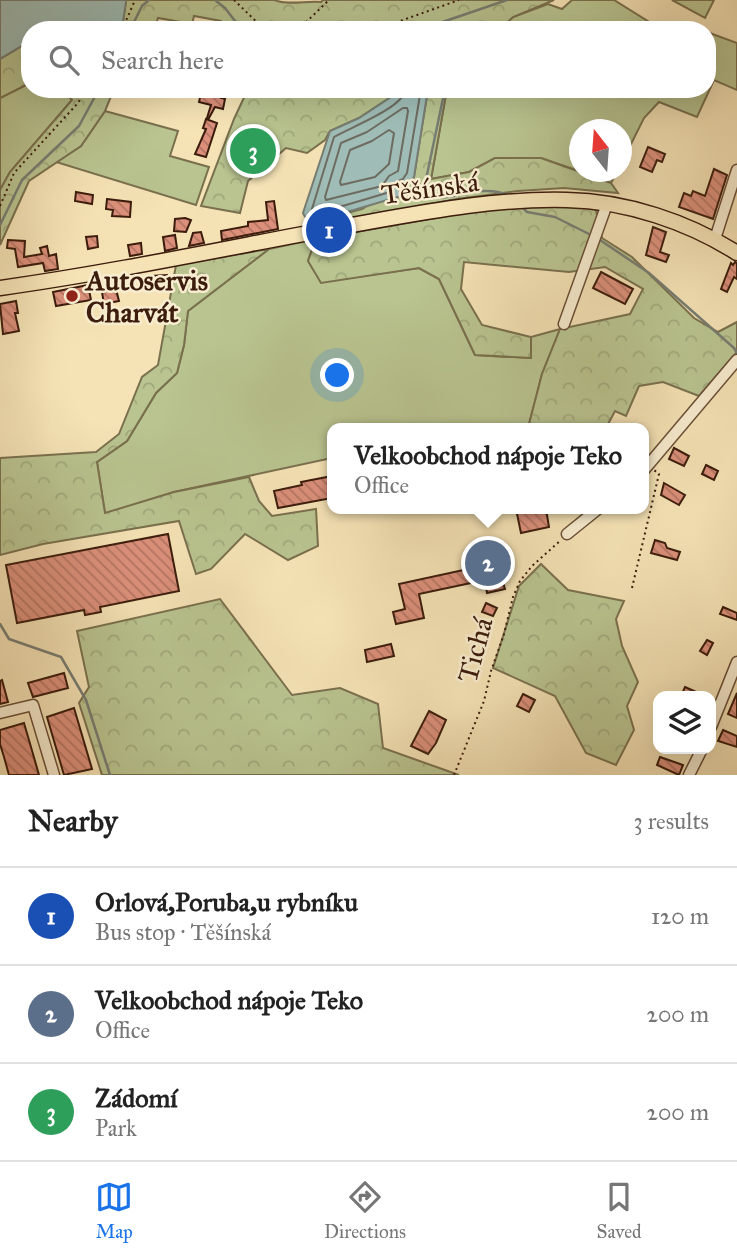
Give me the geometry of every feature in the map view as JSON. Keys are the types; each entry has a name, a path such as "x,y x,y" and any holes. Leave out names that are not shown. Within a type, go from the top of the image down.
{"main road":[{"name":"Těšínská","path":"0,288 83,276 413,214 533,200 607,204 661,217 715,239 737,254"}],"street":[{"path":"715,239 737,170"},
{"path":"564,324 607,204"},
{"path":"649,463 737,360"},
{"path":"567,534 592,514"},
{"path":"716,714 737,662"},
{"path":"0,713 33,705 54,775"},
{"path":"689,775 700,754"}],"path":[{"path":"126,21 135,0"},
{"path":"234,0 256,21"},
{"path":"307,21 329,0"},
{"path":"400,21 459,0"},
{"path":"0,206 14,173 81,98"},
{"path":"632,588 659,474 649,470"},
{"name":"Tichá","path":"454,775 484,701 513,597 520,581 532,566 567,534"}],"green space":[{"path":"126,0 274,0 292,3 323,0 554,0 509,21 221,21 194,16 193,21 158,18 157,21 123,21"},
{"path":"572,0 614,0 648,21 509,21 548,4 562,9"},
{"path":"672,0 714,0 705,18"},
{"path":"716,35 737,43 737,90 716,81"},
{"path":"21,46 21,88 0,98 0,59"},
{"path":"21,88 21,98 72,100 10,172 0,190 0,98"},
{"path":"70,98 110,98 105,111 81,146 29,181 0,245 0,190 10,172 72,100"},
{"path":"244,98 389,98 359,118 330,131 325,140 307,153 286,148 248,181 240,213 201,206"},
{"path":"427,98 445,98 431,179 469,172 495,158 541,158 569,168 569,182 608,182 618,193 564,188 518,191 457,199 322,224 320,220 362,209 414,177"},
{"path":"445,98 706,98 697,117 659,102 644,118 632,142 632,119 569,119 569,168 541,158 495,158 469,172 431,179"},
{"path":"105,111 178,131 170,156 209,167 196,205 56,162 81,146"},
{"path":"540,204 595,206 602,238 632,257 694,318 718,332 737,322 737,352 699,396 663,382 639,386 626,416 615,411 609,423 529,423 542,374 560,329 630,314 643,289 605,267 569,272 464,262 461,289 482,325 531,337 531,358 475,355 439,279 419,268 321,283 308,261 316,239 470,212"},
{"path":"316,239 308,261 321,282 419,268 439,279 475,355 531,358 531,337 560,329 542,374 529,423 327,423 327,459 174,492 105,514 97,462 127,441 156,393 177,373 188,311 269,249"},
{"path":"269,249 188,311 177,373 156,393 127,441 97,462 105,513 174,492 249,477 259,501 272,516 316,509 318,546 288,560 245,534 211,569 196,574 179,521 43,544 0,555 0,458 96,452 119,434 142,377 158,365 176,265"},
{"path":"541,564 568,590 624,601 616,619 622,646 638,682 627,706 634,730 616,765 586,753 555,696 493,668 519,586"},
{"path":"220,599 292,695 340,688 378,704 383,748 459,775 102,775 79,703 89,687 77,631"}],"water":[{"path":"0,0 126,0 123,21 21,21 21,46 0,59"},
{"path":"389,98 427,98 414,177 407,185 399,188 401,196 320,220 310,220 303,213 330,131 359,118"}],"building":[{"path":"200,98 225,99 223,109 215,107 209,118 211,105 199,102"},
{"path":"206,119 217,123 206,157 195,154 206,129 203,128"},
{"path":"648,147 665,154 662,162 657,160 652,172 640,167"},
{"path":"714,169 727,175 713,219 679,207 684,193 691,196 693,191 705,196"},
{"path":"76,192 93,195 92,204 75,201"},
{"path":"107,199 131,202 130,217 112,216 113,210 106,209"},
{"path":"274,201 278,229 222,240 221,231 248,226 248,222 268,220 266,202"},
{"path":"175,219 191,220 186,232 174,231"},
{"path":"653,227 666,232 660,252 669,255 666,262 646,255"},
{"path":"201,232 204,243 189,246 193,233"},
{"path":"175,235 177,248 165,251 163,237"},
{"path":"97,236 98,247 88,249 86,237"},
{"path":"8,240 25,241 24,257 42,254 40,248 47,246 49,256 56,254 58,269 45,271 43,263 18,267 15,249 7,248"},
{"path":"141,243 142,254 130,256 128,245"},
{"path":"735,262 737,279 734,277 727,292 721,289 731,263 733,265"},
{"path":"601,272 633,289 625,304 593,288"},
{"path":"167,275 167,285 151,286 150,276"},
{"name":"Autoservis Charvát","path":"88,285 91,300 56,306 53,292"},
{"path":"116,289 119,301 104,304 102,292"},
{"path":"16,301 18,313 15,313 19,331 3,334 0,304"},
{"path":"674,448 689,456 684,466 669,459"},
{"path":"706,465 718,471 714,480 702,474"},
{"path":"327,477 327,499 278,508 274,491 302,485 301,482"},
{"path":"664,483 685,495 679,505 661,495"},
{"path":"517,514 547,514 549,527 521,533"},
{"path":"168,534 179,591 100,607 101,612 85,615 84,610 17,623 6,565"},
{"path":"655,540 680,552 677,560 651,553"},
{"path":"497,554 505,589 487,593 485,580 419,594 424,618 396,624 393,612 405,609 399,584 482,566 480,558"},
{"path":"486,603 497,608 493,616 482,612"},
{"path":"723,607 737,613 737,620 720,614"},
{"path":"707,640 713,643 707,655 700,651"},
{"path":"391,644 394,656 367,662 365,650"},
{"path":"64,673 68,688 33,697 28,683"},
{"path":"2,680 8,702 0,704 0,681"},
{"path":"737,693 737,718 728,714"},
{"path":"523,694 535,700 529,712 517,706"},
{"path":"74,708 92,769 64,775 47,717"},
{"path":"429,711 446,720 428,754 411,746"},
{"path":"24,723 39,775 9,775 0,744 0,730"},
{"path":"723,730 737,736 737,747 718,741"},
{"path":"660,757 683,765 679,775 657,765"}],"waterway":[{"path":"134,21 142,6 149,0"},
{"path":"215,0 235,21"},
{"path":"445,21 507,0"},
{"path":"0,225 22,180 79,126 94,98"},
{"path":"443,98 425,195 443,197 485,191 507,195"},
{"path":"521,206 527,212 555,217 591,235"},
{"path":"597,238 649,273 737,353"},
{"path":"0,624 9,639 61,657 86,700 110,775"}],"place":[{"name":"Zádomí","path":"253,151"},
{"name":"Orlová,Poruba,u rybníku","path":"329,230"},
{"name":"Autoservis Charvát","path":"72,296"},
{"name":"Velkoobchod nápoje Teko","path":"488,563"}]}
